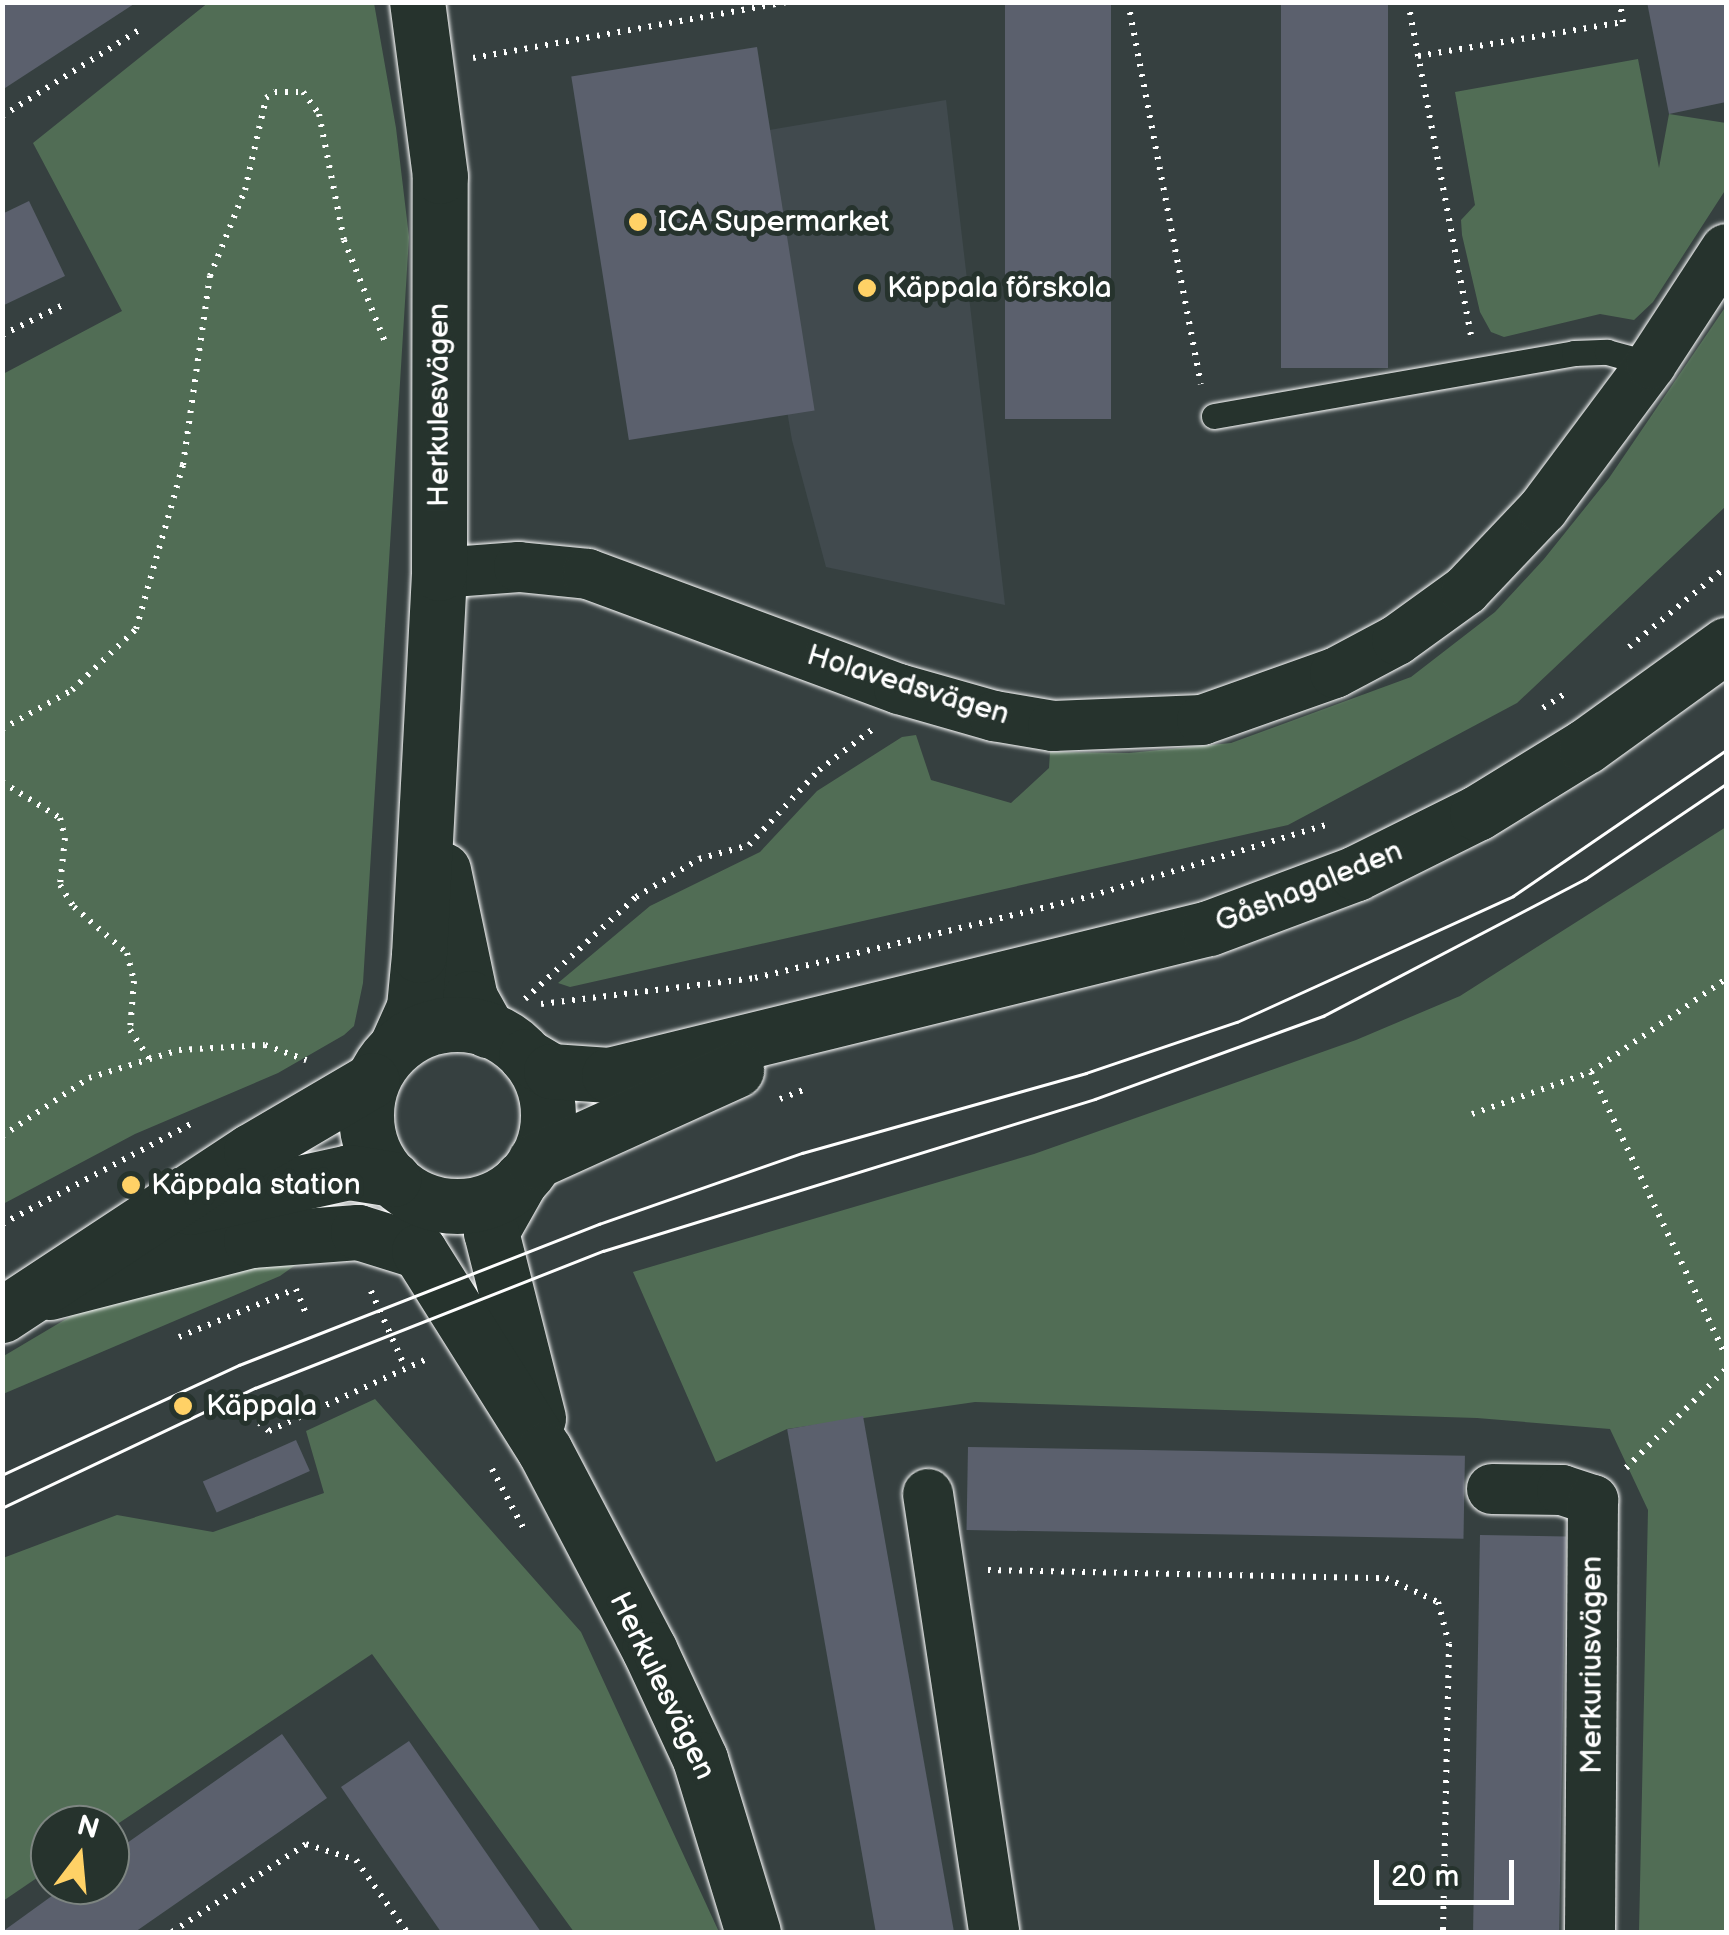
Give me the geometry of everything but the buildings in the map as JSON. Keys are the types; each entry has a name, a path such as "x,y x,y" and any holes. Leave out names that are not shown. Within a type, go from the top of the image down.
{"street":[{"name":"Herkulesvägen","path":"385,1063 414,1007 429,808 439,572 435,360 440,176 428,60 417,2"},
{"name":"Holavedsvägen","path":"439,572 519,567 588,574 899,689 994,716 1053,726 1202,720 1335,672 1398,640 1466,590 1543,509 1652,364 1726,249"},
{"name":"Gåshagaleden","path":"2,1315 165,1212 446,1024 513,1021 551,1071 609,1075 844,1022 1209,928 1356,873 1539,775 1726,645"},
{"name":"Herkulesvägen","path":"429,808 470,998 513,1021"},
{"path":"513,1021 548,1110 528,1170"},
{"name":"Gåshagaleden","path":"165,1212 348,1172 467,1206 528,1170 844,1022"},
{"path":"385,1063 366,1125 376,1157 401,1186"},
{"name":"Herkulesvägen","path":"528,1170 491,1232 545,1450"},
{"name":"Herkulesvägen","path":"401,1186 420,1250 545,1450 700,1759 753,1932"},
{"path":"2,1315 92,1278 251,1240 358,1232 420,1250"},
{"path":"1492,1489 1562,1490 1593,1500"},
{"path":"928,1494 994,1932"},
{"name":"Merkuriusvägen","path":"1590,1932 1593,1500"}],"lane":[{"path":"1214,416 1574,352 1607,352 1652,364"}],"path":[{"path":"428,60 464,60 787,2"},
{"path":"1128,2 1201,384 1214,416"},
{"path":"1408,2 1478,372"},
{"path":"1418,56 1623,22 1620,2"},
{"path":"2,116 139,30"},
{"path":"2,729 72,690 136,629 183,465 210,276 245,190 266,98 275,92 304,92 319,114 344,240 391,355 435,360"},
{"path":"2,335 66,304"},
{"path":"1620,654 1726,568"},
{"path":"1526,719 1574,687"},
{"path":"513,1021 636,897 699,858 748,844 829,761 881,726"},
{"path":"2,782 60,818 66,838 60,885 74,907 127,954 134,981 130,1030 150,1060"},
{"path":"513,1021 554,1008 755,978 1091,896 1333,823"},
{"path":"1472,1114 1591,1072 1726,979"},
{"path":"2,1136 89,1078 178,1050 265,1044 314,1064"},
{"path":"1591,1072 1726,1356"},
{"path":"179,1337 310,1284"},
{"path":"296,1289 306,1314"},
{"path":"251,1416 269,1431 405,1367"},
{"path":"1593,1500 1726,1369"},
{"path":"940,1569 1386,1578 1438,1602 1449,1644 1443,1932"},
{"path":"172,1932 306,1844 326,1845 356,1860 408,1932"}],"shaded area":[{"name":"Käppala förskola","path":"946,100 1005,605 826,567 792,440 740,135"}],"green space":[{"path":"209,2 374,3 396,128 409,237 363,983 354,1026 344,1035 278,1073 135,1134 3,1204 3,374 122,311 33,143"},
{"path":"1638,59 1659,168 1669,114 1726,123 1726,189 1653,302 1634,320 1600,314 1504,337 1491,332 1480,312 1462,235 1461,220 1475,205 1455,92"},
{"path":"1726,306 1726,506 1517,703 1288,825 570,987 558,983 650,906 760,852 817,791 902,737 916,735 931,780 1011,803 1049,768 1050,752 1129,753 1231,743 1411,677 1495,612 1544,559 1609,478"},
{"path":"1726,827 1726,1932 1639,1932 1648,1510 1610,1429 1477,1418 975,1402 787,1429 716,1462 633,1272 1034,1154 1356,1040 1460,996"},
{"path":"308,1256 280,1276 3,1394 2,1357 93,1303 201,1266"},
{"path":"375,1399 581,1632 719,1932 574,1932 372,1654 130,1816 130,1805 30,1805 30,1883 3,1901 3,1558 117,1515 213,1532 324,1493 306,1431"}],"tram line":[{"path":"2,1475 239,1365 599,1224 802,1153 1086,1073 1237,1022 1513,896 1726,750"},
{"path":"2,1508 255,1388 603,1251 1095,1099 1323,1016 1585,879 1726,784"}],"place":[{"name":"ICA Supermarket","path":"638,222"},
{"name":"Käppala förskola","path":"867,288"},
{"name":"Käppala station","path":"131,1185"},
{"name":"Käppala","path":"183,1406"}]}
